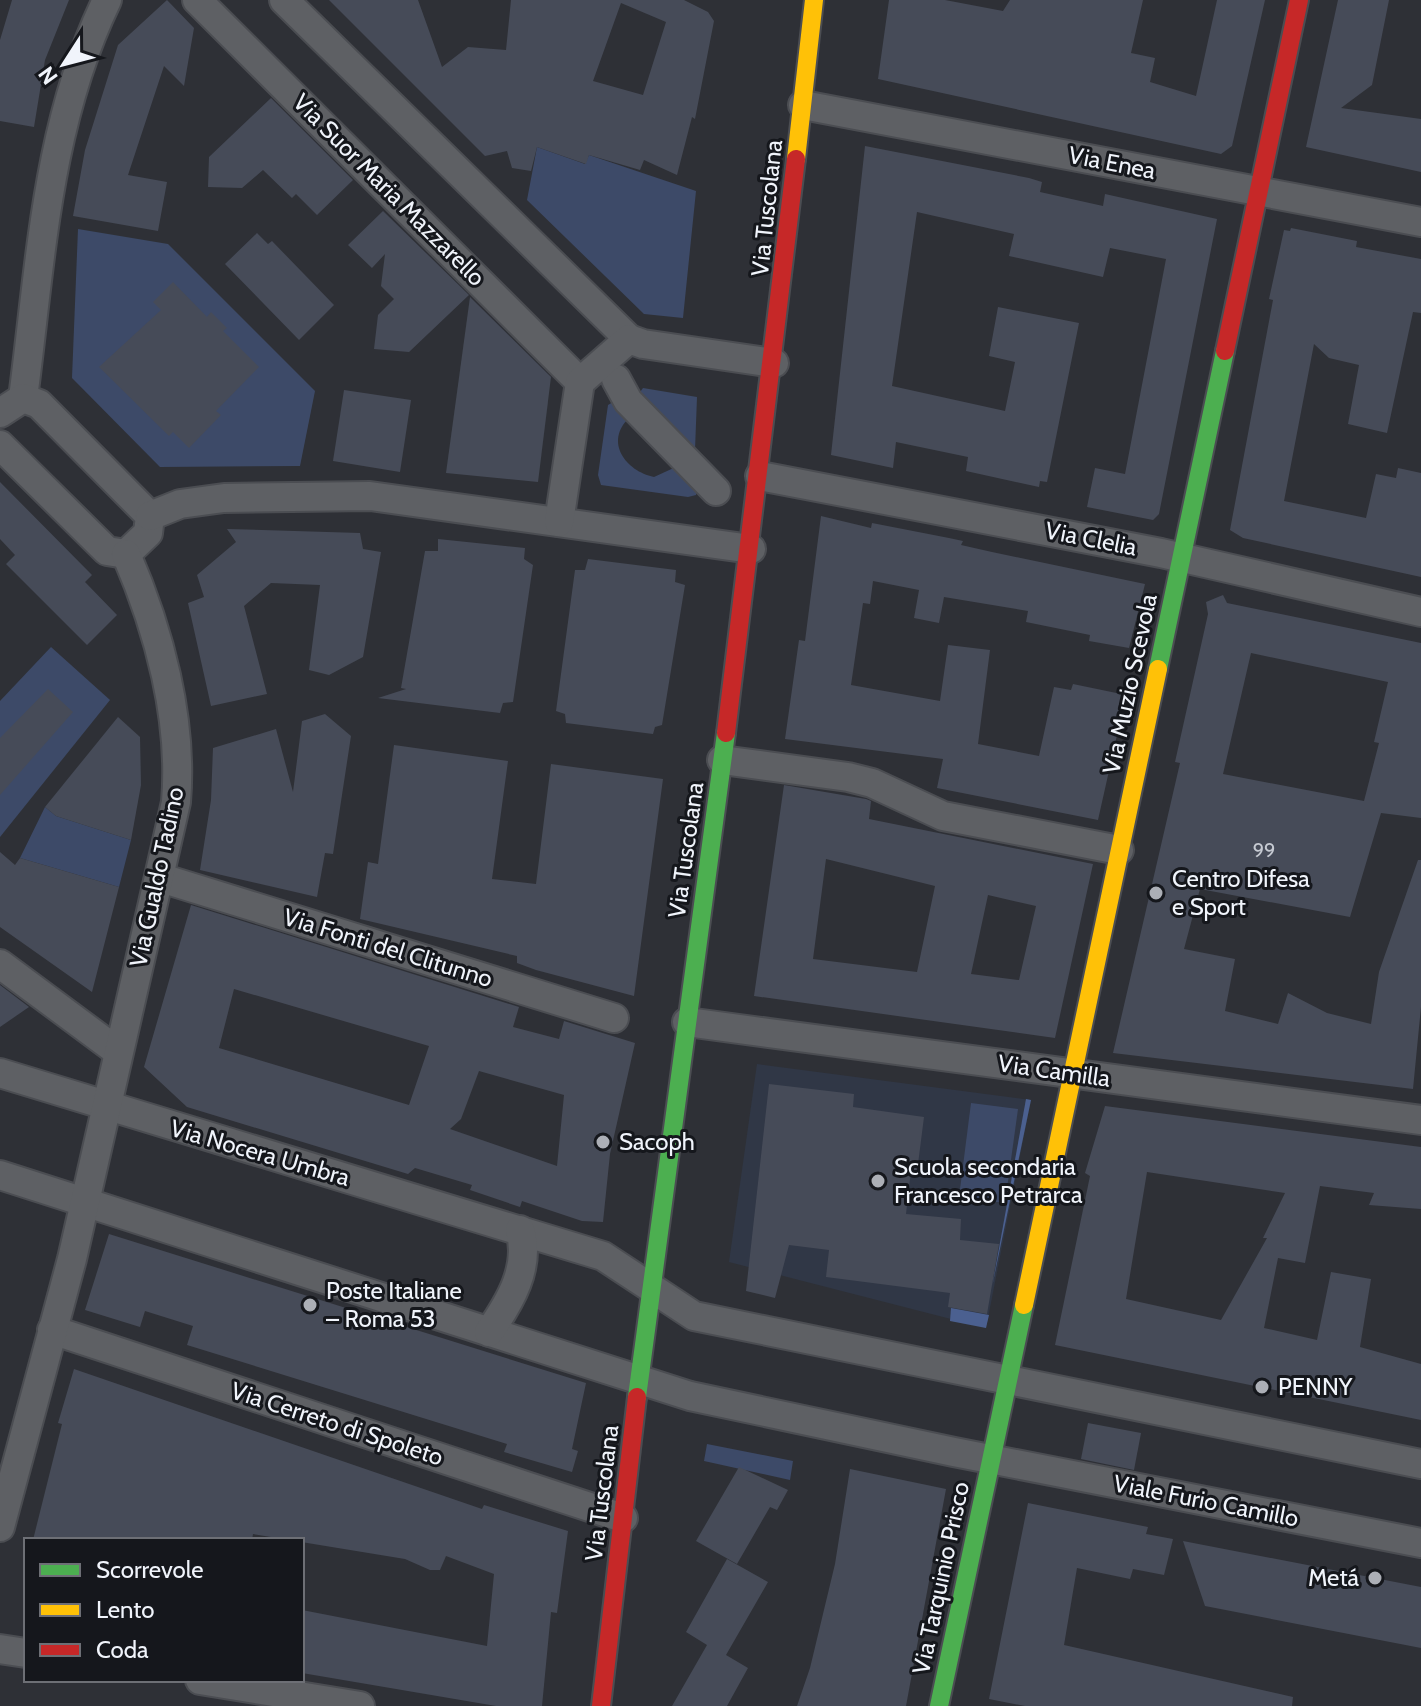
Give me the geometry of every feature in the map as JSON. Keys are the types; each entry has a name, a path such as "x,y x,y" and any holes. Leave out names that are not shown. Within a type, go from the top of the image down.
{"street":[{"path":"107,0 86,45 66,101 12,406 39,404 150,516"},
{"name":"Via Suor Maria Mazzarello","path":"197,0 580,382"},
{"path":"284,0 629,339 643,344 774,363"},
{"name":"Via Tuscolana","path":"601,1706 651,1289 751,549 814,0"},
{"name":"Via Muzio Scevola","path":"1008,1379 1299,0"},
{"name":"Via Enea","path":"803,105 1421,222"},
{"path":"559,522 580,382 629,339"},
{"path":"616,379 628,401 716,491"},
{"path":"0,445 107,551 126,554 148,533 150,516"},
{"name":"Via Clelia","path":"760,476 1181,558 1421,612"},
{"path":"150,516 180,504 202,500 322,495 414,500 751,549"},
{"name":"Via Gualdo Tadino","path":"0,1527 84,1201 117,1051 161,878 176,802 177,728 155,637 126,554"},
{"path":"722,760 848,777 872,783 943,816 1119,850"},
{"name":"Via Fonti del Clitunno","path":"161,878 614,1018"},
{"path":"0,964 117,1051"},
{"name":"Via Camilla","path":"686,1030 1074,1074 1421,1120"},
{"name":"Via Nocera Umbra","path":"0,1073 603,1256 651,1289"},
{"path":"0,1175 641,1378"},
{"path":"489,1332 515,1288 523,1256 520,1230"},
{"path":"651,1289 694,1316 1421,1464"},
{"name":"Via Cerreto di Spoleto","path":"52,1330 623,1518"},
{"name":"Viale Furio Camillo","path":"641,1378 690,1396 990,1459 1421,1543"},
{"path":"990,1459 1008,1379"},
{"name":"Via Tarquinio Prisco","path":"939,1706 990,1459"},
{"path":"0,1649 24,1653"},
{"path":"212,1682 360,1706"}],"shaded area":[{"path":"537,147 585,164 589,155 696,191 683,318 644,314 527,200"},
{"path":"78,229 168,244 315,391 300,466 160,467 72,378"},
{"path":"643,388 697,397 695,450 638,395"},
{"path":"613,402 629,418 618,436 627,462 654,477 678,466 697,488 696,495 688,497 601,485 598,475 608,405"},
{"path":"51,647 110,700 0,837 0,701"},
{"path":"45,807 56,816 131,840 119,887 20,858"},
{"name":"Scuola secondaria Francesco Petrarca","path":"757,1064 1031,1100 986,1328 729,1262"},
{"path":"1026,1099 1031,1100 992,1287"},
{"path":"971,1103 1018,1109 1005,1203 959,1197"},
{"path":"951,1308 989,1315 986,1328 950,1321"},
{"path":"707,1444 793,1461 790,1480 704,1461"}],"building":[{"path":"12,0 69,0 45,60 34,127 0,121 0,40"},
{"path":"167,0 194,28 184,86 164,66 128,175 167,182 158,231 73,216 85,150 118,45"},
{"path":"329,0 418,0 442,67 468,47 506,50 511,0 684,0 708,12 714,21 695,119 692,117 677,175 644,160 640,170 589,155 586,164 537,147 531,171 512,168 507,151 485,156","holes":["621,3 666,22 643,95 593,81"]},
{"path":"889,0 945,0 1003,11 1010,0 1143,0 1131,53 1155,58 1150,82 1196,96 1217,0 1265,0 1232,146 1221,154 878,79"},
{"path":"1338,0 1389,0 1372,85 1341,108 1421,119 1421,172 1306,147"},
{"path":"271,98 353,180 317,215 296,194 292,198 263,170 242,188 208,187 209,157"},
{"path":"865,146 1029,178 1042,182 1040,192 1103,206 1105,194 1217,219 1159,514 1153,520 1087,507 1095,468 1125,474 1166,259 1110,248 1103,277 1009,256 1014,234 917,212 892,386 1005,411 1015,362 989,356 998,307 1079,323 1047,482 1040,481 1039,487 966,471 968,457 896,442 893,468 831,455"},
{"path":"383,211 469,295 409,352 374,349 378,315 394,299 381,286 385,254 372,268 348,245"},
{"path":"1291,228 1357,241 1356,247 1421,259 1421,313 1413,312 1387,433 1348,424 1359,365 1329,358 1314,344 1284,501 1366,518 1376,474 1396,478 1398,468 1421,473 1421,577 1243,538 1230,530 1273,300 1269,299 1284,230 1290,231"},
{"path":"257,233 268,244 272,241 334,305 299,340 225,264"},
{"path":"173,282 207,317 211,312 227,328 223,331 259,367 216,411 221,415 189,448 173,432 169,436 99,367 161,310 153,302"},
{"path":"470,297 551,377 538,482 446,473"},
{"path":"344,390 411,400 400,472 333,461"},
{"path":"0,482 92,575 85,582 117,615 87,645 6,564 15,555 0,539"},
{"path":"821,516 871,528 872,523 949,538 963,541 961,545 1145,584 1129,648 1089,641 1090,635 1026,622 1028,611 944,597 939,623 914,618 919,590 873,581 870,604 863,603 851,685 940,701 948,645 990,650 978,744 1039,756 1054,687 1071,690 1073,684 1126,695 1098,820 937,788 943,759 785,739 799,640 805,641"},
{"path":"227,529 360,533 363,549 381,552 363,657 329,675 309,670 320,585 271,583 244,606 267,694 211,706 188,603 204,597 197,575 236,542"},
{"path":"438,539 525,548 524,559 533,565 513,702 503,703 500,713 378,698 406,689 401,688 425,551 438,551"},
{"path":"588,559 676,570 675,582 685,585 662,725 655,727 653,734 566,723 565,714 556,711 575,570 585,570"},
{"path":"1223,595 1227,603 1421,643 1421,818 1381,813 1350,917 1200,889 1184,949 1235,959 1225,1011 1278,1024 1288,993 1327,1013 1371,1024 1379,972 1418,860 1421,860 1421,1007 1413,1089 1113,1053 1180,763 1175,762 1208,614 1206,602","holes":["1251,653 1388,682 1374,742 1379,743 1364,801 1223,774"]},
{"path":"48,689 73,712 0,795 0,738"},
{"path":"325,714 351,736 333,854 325,853 317,897 200,870 211,800 213,748 276,729 293,792 302,721"},
{"path":"118,717 140,737 141,785 131,840 56,816 45,807"},
{"path":"394,745 508,761 492,879 536,884 551,764 663,779 634,996 536,970 517,963 517,956 360,919 368,862 378,864"},
{"path":"784,785 871,801 869,819 1093,864 1055,1038 754,996","holes":["826,859 935,886 917,972 813,959","988,895 1036,906 1019,980 971,974"]},
{"path":"0,852 15,865 20,858 119,887 92,992 0,927"},
{"path":"191,905 519,1007 513,1027 559,1039 564,1021 635,1043 610,1154 603,1222 582,1221 522,1201 520,1207 470,1190 472,1185 415,1168 408,1174 187,1107 144,1067","holes":["234,989 429,1046 409,1105 219,1048","479,1071 564,1095 557,1166 450,1129 461,1119"]},
{"path":"0,985 29,1007 0,1027"},
{"path":"769,1084 854,1094 853,1107 924,1117 917,1172 911,1171 906,1214 961,1219 960,1240 999,1244 987,1314 948,1307 950,1293 826,1277 829,1250 789,1245 775,1298 746,1291"},
{"path":"1105,1106 1421,1147 1421,1209 1369,1205 1374,1193 1320,1186 1305,1263 1278,1258 1264,1328 1317,1340 1331,1272 1371,1279 1360,1347 1421,1364 1421,1420 1055,1345 1090,1176 1085,1173","holes":["1147,1172 1285,1193 1263,1238 1267,1238 1221,1320 1126,1299"]},
{"path":"109,1234 586,1383 572,1449 578,1451 572,1472 504,1452 507,1444 187,1345 193,1326 145,1311 140,1327 85,1310"},
{"path":"74,1369 482,1509 484,1505 568,1531 557,1613 551,1612 542,1706 496,1706 304,1673 304,1610 487,1646 494,1574 446,1556 440,1570 430,1570 405,1559 304,1542 304,1538 253,1534 252,1538 34,1538 62,1424 58,1423"},
{"path":"1088,1423 1141,1433 1134,1470 1081,1459"},
{"path":"739,1467 788,1490 777,1510 770,1507 737,1564 696,1541"},
{"path":"850,1469 946,1489 906,1706 797,1706 810,1668 835,1564"},
{"path":"1028,1503 1148,1527 1146,1534 1173,1539 1164,1575 1133,1569 1130,1579 1077,1568 1064,1645 1293,1697 1292,1706 1025,1706 989,1699"},
{"path":"1183,1541 1421,1587 1421,1648 1205,1606"},
{"path":"727,1559 768,1582 726,1655 748,1668 727,1706 672,1706 707,1645 686,1632"}],"traffic: fast":[{"path":"1158,669 1225,351"},
{"path":"637,1397 726,733"},
{"path":"939,1706 1024,1305"}],"traffic: slow":[{"path":"796,159 814,0"},
{"path":"1024,1305 1158,669"}],"traffic: jam":[{"path":"1225,351 1299,0"},
{"path":"726,733 796,159"},
{"path":"601,1706 637,1397"}],"place":[{"name":"Centro Difesa e Sport","path":"1156,893"},
{"name":"Sacoph","path":"603,1142"},
{"name":"Scuola secondaria Francesco Petrarca","path":"878,1181"},
{"name":"Poste Italiane – Roma 53","path":"310,1305"},
{"name":"PENNY","path":"1262,1387"},
{"name":"Metá","path":"1375,1578"}]}
